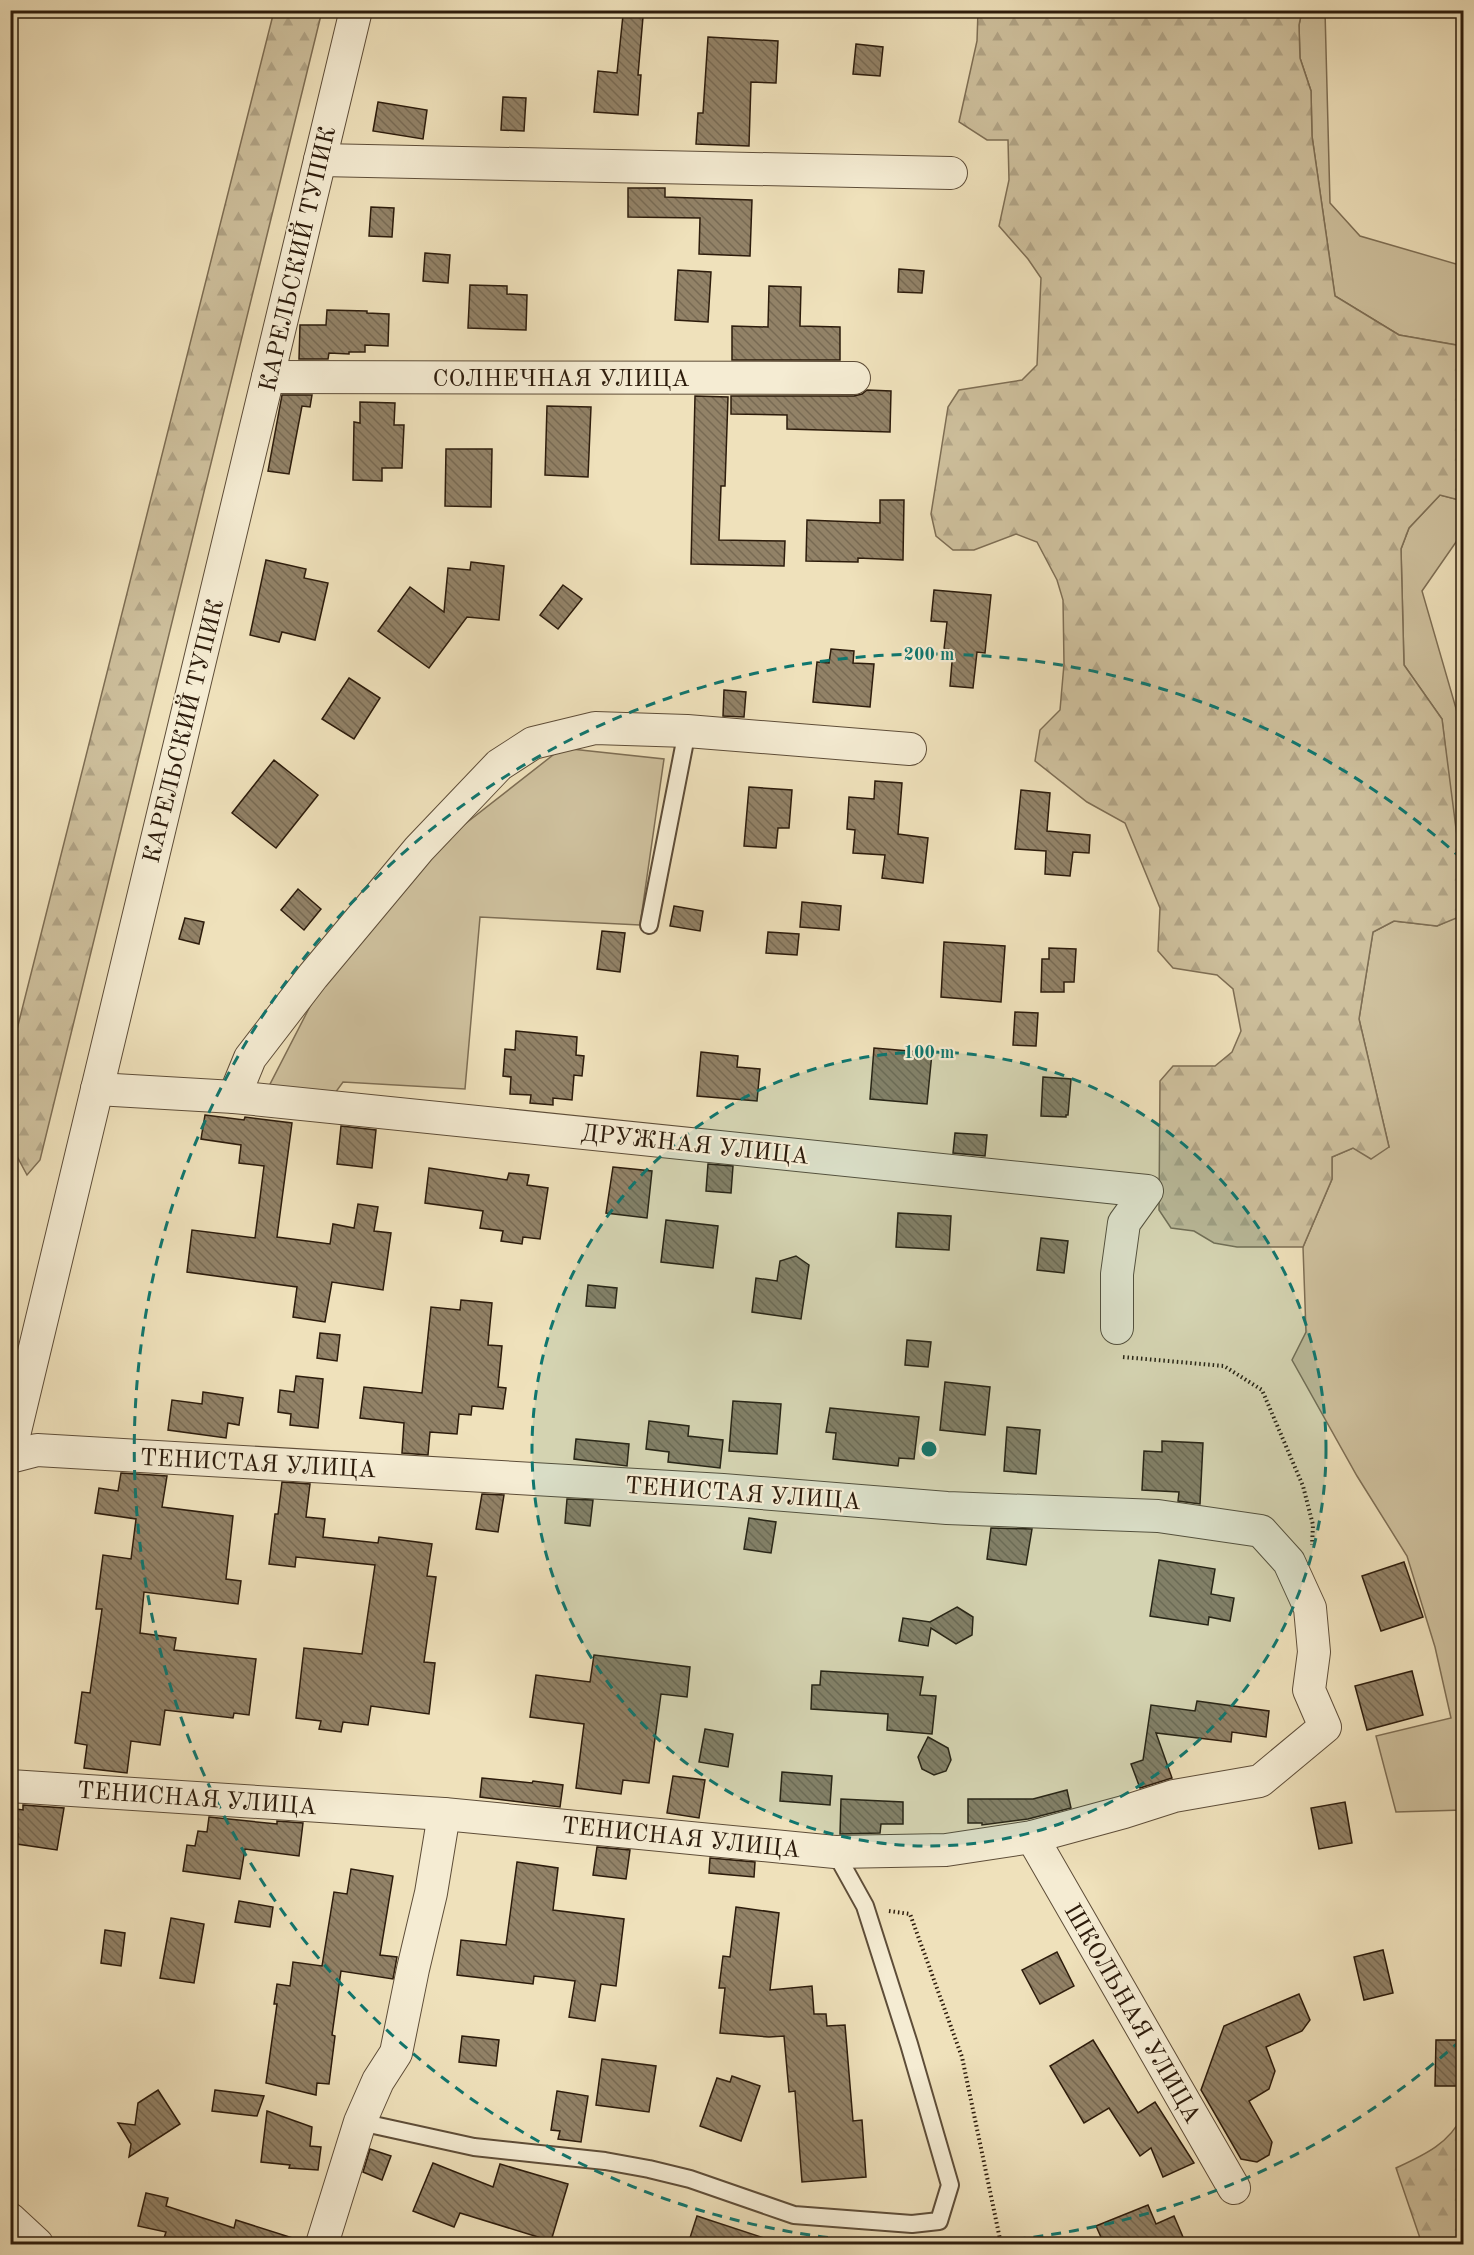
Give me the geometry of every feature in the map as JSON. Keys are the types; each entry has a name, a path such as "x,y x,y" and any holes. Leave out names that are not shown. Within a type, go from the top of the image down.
{"street":[{"name":"КАРЕЛЬСКИЙ ТУПИК","path":"10,1452 356,10"},
{"path":"320,160 951,173"},
{"name":"СОЛНЕЧНАЯ УЛИЦА","path":"268,377 854,378"},
{"path":"234,1097 250,1058 313,976 419,849 499,765 533,743 595,728 687,731 910,749"},
{"name":"ДРУЖНАЯ УЛИЦА","path":"97,1089 234,1097 1148,1191 1124,1223 1117,1274 1117,1342"},
{"name":"ТЕНИСТАЯ УЛИЦА","path":"10,1457 38,1450 699,1489 947,1508 1158,1516 1261,1531 1289,1562 1310,1608 1314,1652 1309,1690 1325,1727"},
{"name":"ТЕНИСНАЯ УЛИЦА","path":"10,1786 444,1814 835,1852 946,1850 1032,1837 1174,1796 1260,1781 1325,1727"},
{"path":"322,2244 360,2122 378,2081 396,2053 431,1893 444,1814"},
{"name":"ШКОЛЬНАЯ УЛИЦА","path":"1032,1837 1234,2188"},
{"path":"10,2219 37,2244"}],"lane":[{"path":"649,925 687,731"},
{"path":"360,2122 474,2147 605,2161 649,2169 690,2179 794,2215 912,2224 939,2221 950,2184 865,1906 835,1852"}],"path":[{"path":"1117,1342 1224,1366 1262,1390 1303,1485 1313,1525 1312,1548"},
{"path":"865,1906 910,1914 962,2057 1001,2244"}],"green space":[{"path":"274,11 322,11 40,1160 27,1175 11,1145 11,1053"},
{"path":"978,11 1302,11 1299,25 1300,58 1311,91 1312,136 1335,296 1399,335 1456,345 1464,342 1463,501 1440,495 1409,528 1401,549 1404,665 1442,719 1459,852 1462,895 1459,917 1437,926 1394,921 1373,932 1359,1019 1389,1147 1371,1159 1353,1148 1332,1157 1332,1179 1303,1247 1237,1247 1214,1243 1194,1231 1171,1228 1159,1210 1160,1081 1173,1066 1215,1066 1232,1052 1241,1031 1233,989 1217,975 1173,968 1158,951 1160,908 1125,823 1087,802 1035,761 1040,730 1060,710 1064,664 1063,600 1057,580 1037,542 1016,534 974,550 953,550 936,536 931,514 948,407 959,390 1022,380 1037,365 1041,278 1028,259 999,226 1009,180 1008,140 987,140 959,122 977,41"},
{"path":"1302,11 1325,11 1330,203 1360,236 1463,266 1463,342 1457,345 1399,335 1335,296 1312,136 1311,91 1300,58 1299,25"},
{"path":"1440,495 1464,501 1463,532 1422,591 1464,736 1463,1810 1396,1812 1376,1736 1451,1718 1435,1647 1407,1556 1357,1476 1292,1360 1306,1332 1303,1247 1332,1179 1332,1157 1353,1148 1389,1147 1359,1019 1373,932 1394,921 1437,926 1459,916 1462,895 1442,719 1404,665 1401,549 1409,528"},
{"path":"562,748 664,759 640,925 480,917 465,1089 343,1082 330,1100 266,1092 320,987 438,845"},
{"path":"1463,2115 1463,2244 1422,2244 1396,2168 1435,2148 1451,2134"}],"building":[{"path":"623,15 643,17 638,75 641,75 638,115 594,112 598,71 617,73"},
{"path":"708,37 778,41 776,83 751,82 749,146 696,144 698,113 703,113"},
{"path":"856,44 883,47 880,76 853,74"},
{"path":"503,97 526,98 524,131 501,130"},
{"path":"378,102 427,110 423,139 373,131"},
{"path":"628,188 665,188 665,197 752,200 750,256 699,254 700,218 628,217"},
{"path":"371,207 394,208 392,237 369,236"},
{"path":"425,253 450,255 448,283 423,281"},
{"path":"899,269 924,271 922,293 898,292"},
{"path":"678,270 711,272 708,322 675,320"},
{"path":"470,285 507,286 507,294 527,295 526,330 468,328"},
{"path":"769,286 801,287 800,326 840,327 840,360 732,360 732,326 768,327"},
{"path":"327,310 389,314 388,346 365,345 365,352 329,353 328,359 299,359 300,325 326,325"},
{"path":"867,390 891,391 890,432 787,429 787,415 731,414 731,396 854,396"},
{"path":"282,395 312,395 310,407 302,406 289,474 268,471"},
{"path":"695,396 728,397 725,486 721,486 719,540 785,541 784,566 691,564"},
{"path":"360,402 395,403 394,425 404,425 402,468 382,468 382,481 353,480 354,422 360,423"},
{"path":"547,406 591,407 588,477 545,475"},
{"path":"446,449 492,449 491,507 445,506"},
{"path":"880,500 904,500 903,560 858,558 858,562 806,561 807,520 880,523"},
{"path":"266,560 306,569 304,578 328,583 315,640 282,632 279,642 250,635"},
{"path":"471,562 504,566 499,620 467,617 429,668 378,631 410,587 444,612 448,568 470,570"},
{"path":"563,585 582,599 558,629 540,615"},
{"path":"934,590 991,595 985,653 977,652 973,688 950,686 953,650 944,649 947,622 931,621"},
{"path":"831,649 854,651 853,663 874,664 870,707 813,702 817,662 829,663"},
{"path":"349,678 380,698 354,739 322,719"},
{"path":"724,690 746,692 744,717 723,716"},
{"path":"274,760 318,795 276,848 232,813"},
{"path":"875,781 902,783 898,834 928,838 923,883 882,878 885,855 853,853 855,830 847,829 849,797 874,799"},
{"path":"749,787 792,790 789,828 778,828 776,848 744,846"},
{"path":"1021,790 1050,793 1047,831 1090,835 1089,853 1073,852 1070,876 1045,874 1046,851 1015,849"},
{"path":"298,889 321,909 304,930 281,910"},
{"path":"802,902 841,906 839,930 800,927"},
{"path":"674,906 703,911 700,931 670,926"},
{"path":"185,918 204,922 199,944 179,939"},
{"path":"602,931 625,933 620,972 597,969"},
{"path":"768,932 799,934 797,955 766,953"},
{"path":"944,942 1005,946 1001,1002 941,997"},
{"path":"1049,948 1076,949 1074,982 1064,982 1064,992 1041,992 1042,959 1049,959"},
{"path":"1015,1012 1038,1013 1036,1046 1013,1045"},
{"path":"516,1031 577,1037 576,1055 584,1056 582,1076 574,1075 572,1100 553,1098 553,1105 530,1103 531,1095 510,1094 511,1077 503,1076 505,1049 515,1050"},
{"path":"874,1048 932,1053 927,1104 870,1099"},
{"path":"701,1052 738,1056 737,1067 760,1069 757,1101 697,1096"},
{"path":"1043,1077 1071,1079 1066,1117 1041,1116"},
{"path":"205,1115 292,1123 277,1237 330,1244 333,1224 354,1228 358,1204 378,1207 374,1231 391,1233 383,1290 332,1282 325,1322 293,1317 297,1287 187,1272 192,1230 255,1238 264,1166 239,1163 241,1145 201,1139"},
{"path":"341,1126 376,1130 372,1168 337,1164"},
{"path":"955,1133 987,1135 985,1156 953,1153"},
{"path":"708,1164 733,1166 731,1193 706,1191"},
{"path":"613,1167 652,1171 647,1218 606,1213"},
{"path":"429,1168 507,1180 509,1173 529,1175 527,1185 548,1188 540,1239 523,1237 522,1244 501,1241 503,1231 480,1228 483,1211 425,1203"},
{"path":"898,1213 951,1216 949,1250 896,1247"},
{"path":"666,1220 718,1226 713,1268 661,1262"},
{"path":"1041,1238 1068,1241 1064,1273 1037,1270"},
{"path":"796,1256 809,1265 801,1319 752,1312 756,1278 777,1281 780,1261"},
{"path":"588,1285 617,1288 615,1308 586,1306"},
{"path":"461,1300 492,1303 488,1345 502,1346 498,1387 506,1388 503,1409 472,1406 471,1415 459,1414 457,1434 430,1432 428,1455 402,1453 404,1423 360,1418 364,1387 422,1393 431,1307 460,1310"},
{"path":"320,1333 340,1335 337,1361 317,1358"},
{"path":"907,1340 931,1342 928,1367 905,1365"},
{"path":"296,1376 323,1379 318,1428 290,1425 291,1414 278,1412 280,1390 294,1392"},
{"path":"945,1382 990,1387 985,1435 940,1430"},
{"path":"203,1392 243,1398 239,1425 228,1423 226,1438 168,1430 172,1400 202,1404"},
{"path":"733,1401 781,1404 777,1454 729,1451"},
{"path":"830,1408 919,1417 914,1459 899,1458 898,1466 833,1459 836,1433 826,1432"},
{"path":"649,1421 689,1426 688,1436 723,1440 720,1468 668,1462 669,1452 646,1449"},
{"path":"1007,1427 1040,1430 1036,1474 1004,1471"},
{"path":"576,1439 629,1444 627,1466 574,1459"},
{"path":"1162,1441 1203,1443 1200,1504 1178,1501 1179,1492 1142,1490 1144,1451 1162,1452"},
{"path":"121,1473 167,1476 162,1507 233,1516 226,1579 241,1581 238,1604 144,1592 140,1633 176,1638 174,1650 256,1659 249,1715 234,1713 233,1718 165,1710 160,1745 131,1741 127,1773 84,1768 87,1745 75,1743 82,1692 90,1693 102,1609 96,1609 103,1555 131,1559 136,1519 95,1513 99,1488 118,1491"},
{"path":"282,1482 310,1484 306,1517 325,1519 323,1537 378,1543 379,1537 432,1544 427,1576 436,1577 424,1662 435,1663 429,1714 371,1706 368,1725 343,1722 341,1732 319,1729 321,1721 296,1718 304,1648 362,1654 375,1565 296,1557 295,1567 269,1564 275,1514 278,1514"},
{"path":"482,1494 504,1495 498,1532 476,1529"},
{"path":"567,1499 593,1500 590,1526 565,1523"},
{"path":"749,1518 776,1522 771,1553 744,1549"},
{"path":"991,1528 1032,1529 1026,1565 987,1559"},
{"path":"1159,1560 1215,1569 1211,1594 1234,1598 1230,1621 1209,1617 1208,1625 1150,1616"},
{"path":"1404,1562 1423,1617 1381,1631 1362,1576"},
{"path":"957,1607 973,1617 972,1635 956,1644 931,1628 928,1646 899,1641 903,1618 930,1622"},
{"path":"594,1655 690,1667 687,1697 661,1694 649,1783 623,1780 621,1794 576,1788 584,1724 530,1717 536,1675 590,1682"},
{"path":"821,1671 923,1677 920,1695 936,1696 932,1734 887,1730 888,1714 811,1709 812,1685 820,1685"},
{"path":"1412,1671 1423,1715 1367,1730 1355,1686"},
{"path":"1197,1701 1269,1711 1266,1737 1232,1732 1231,1742 1156,1733 1172,1778 1140,1788 1131,1764 1143,1760 1151,1705 1195,1711"},
{"path":"705,1729 733,1734 728,1767 699,1762"},
{"path":"928,1737 948,1748 951,1760 946,1771 934,1775 922,1769 918,1757"},
{"path":"782,1772 832,1776 830,1805 780,1801"},
{"path":"673,1776 705,1780 699,1818 667,1813"},
{"path":"482,1778 563,1785 560,1807 480,1797"},
{"path":"1067,1790 1071,1808 1028,1819 982,1825 982,1823 968,1823 968,1799 1033,1799"},
{"path":"841,1799 903,1802 903,1824 881,1824 880,1833 840,1834"},
{"path":"1345,1802 1352,1843 1319,1849 1311,1808"},
{"path":"23,1805 64,1808 57,1850 17,1844 18,1834 10,1833 10,1808 23,1810"},
{"path":"209,1817 277,1824 277,1821 303,1823 299,1856 245,1849 240,1879 183,1871 187,1845 195,1846 198,1831 207,1832"},
{"path":"597,1847 630,1850 626,1879 593,1875"},
{"path":"710,1858 755,1862 754,1877 709,1873"},
{"path":"517,1862 558,1868 553,1910 624,1919 616,1986 601,1984 595,2021 569,2017 575,1981 534,1976 533,1984 457,1975 461,1940 506,1945"},
{"path":"351,1869 393,1876 380,1955 397,1957 393,1979 341,1971 332,2035 335,2036 329,2084 317,2083 316,2095 266,2083 277,2004 274,2004 277,1984 290,1986 293,1962 322,1966 334,1892 347,1894"},
{"path":"239,1901 273,1907 270,1927 235,1922"},
{"path":"736,1907 779,1913 770,1990 812,1986 814,2014 826,2014 827,2026 845,2025 853,2121 862,2120 866,2177 802,2182 795,2091 789,2092 784,2036 720,2033 725,1988 719,1988 723,1956 730,1957"},
{"path":"171,1918 204,1924 194,1983 160,1978"},
{"path":"105,1930 125,1933 121,1966 101,1963"},
{"path":"1383,1950 1393,1993 1364,2000 1354,1957"},
{"path":"1057,1952 1074,1986 1040,2004 1022,1970"},
{"path":"1299,1994 1310,2020 1302,2031 1266,2047 1275,2071 1269,2089 1249,2101 1272,2142 1269,2155 1257,2162 1241,2159 1201,2090 1224,2026"},
{"path":"462,2036 499,2040 496,2066 459,2062"},
{"path":"1093,2040 1138,2113 1155,2102 1194,2163 1163,2177 1151,2148 1140,2156 1109,2108 1084,2123 1050,2066"},
{"path":"1436,2040 1464,2040 1464,2086 1435,2086"},
{"path":"602,2059 656,2066 649,2112 596,2105"},
{"path":"732,2076 760,2086 741,2141 700,2126 717,2078 730,2082"},
{"path":"158,2090 180,2124 129,2157 131,2144 118,2123 135,2125 138,2103"},
{"path":"215,2090 264,2096 257,2116 212,2111"},
{"path":"557,2091 588,2096 581,2142 558,2139 560,2131 551,2130"},
{"path":"267,2111 312,2127 310,2146 321,2147 318,2170 289,2168 290,2165 261,2162"},
{"path":"370,2149 391,2156 382,2180 363,2172"},
{"path":"433,2163 493,2187 500,2164 568,2184 551,2241 460,2213 454,2227 413,2211"},
{"path":"146,2193 168,2198 166,2206 234,2228 236,2220 299,2240 298,2244 162,2244 166,2232 138,2226"},
{"path":"1148,2205 1156,2224 1174,2216 1186,2244 1104,2244 1096,2226"},
{"path":"697,2216 770,2240 770,2244 688,2244"}]}
